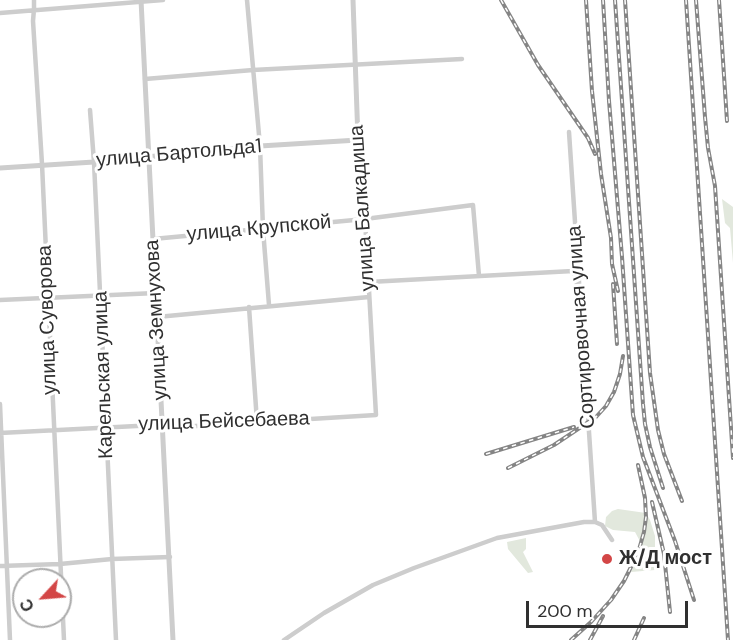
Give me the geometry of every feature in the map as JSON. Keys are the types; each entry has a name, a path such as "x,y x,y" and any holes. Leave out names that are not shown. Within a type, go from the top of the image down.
{"street":[{"name":"улица Суворова","path":"34,0 33,21 64,640"},
{"path":"0,13 163,0"},
{"path":"247,0 260,146 269,305"},
{"name":"улица Балкадиша","path":"353,0 358,140 365,219 376,415"},
{"name":"улица Земнухова","path":"141,1 173,640"},
{"path":"145,79 253,70 462,59"},
{"name":"Карельская улица","path":"90,110 101,296 116,640"},
{"name":"Сортировочная улица","path":"569,132 595,522"},
{"name":"улица Бартольда1","path":"0,168 358,140"},
{"name":"улица Крупской","path":"153,239 365,219 472,205 479,276"},
{"path":"369,282 573,271 581,296"},
{"path":"0,300 156,293"},
{"path":"157,317 369,297"},
{"path":"249,307 257,422"},
{"path":"0,404 10,640"},
{"name":"улица Бейсебаева","path":"0,433 156,425 163,428 376,415"},
{"path":"284,640 373,585 497,538 595,522 602,525 612,540"},
{"path":"0,566 170,558"}],"shaded area":[{"path":"722,199 733,207 733,263 730,228 725,223"},
{"path":"618,509 646,513 655,536 655,570 631,572 643,547 635,532 613,530 605,526 606,517"},
{"path":"526,538 526,549 523,552 533,572 528,573 508,549 507,542"}],"railway":[{"path":"501,0 538,65 588,138 595,154"},
{"path":"586,0 592,91 601,174 611,238 612,264 618,291"},
{"path":"603,0 633,415 643,457 675,541 694,600"},
{"path":"615,0 643,404 650,447 663,488"},
{"path":"625,0 650,373 658,430 664,454 682,501"},
{"path":"686,0 728,640"},
{"path":"696,0 708,148 715,186 733,458"},
{"path":"719,0 727,121"},
{"path":"613,284 617,344"},
{"path":"508,468 554,445 596,417 614,392 623,356"},
{"path":"486,454 574,427"},
{"path":"571,640 611,600 624,581 638,553 646,517 645,498 638,465"},
{"path":"652,502 664,554 670,612"},
{"path":"590,640 603,616"},
{"path":"634,640 644,618"}],"place":[{"name":"Ж/Д мост","path":"607,559"}]}
